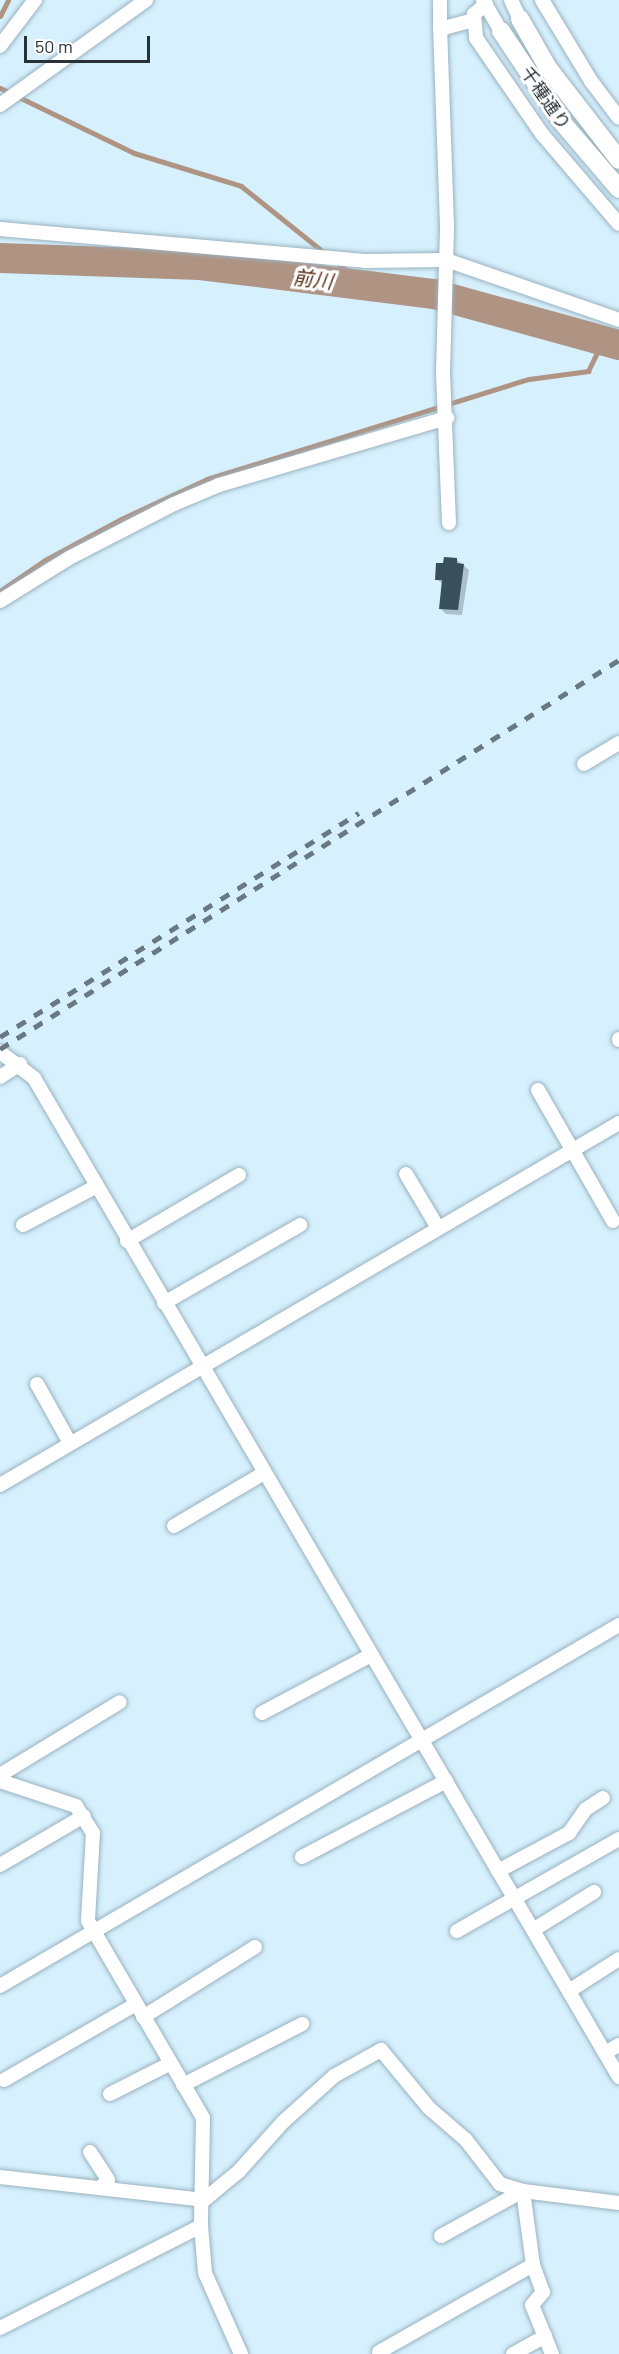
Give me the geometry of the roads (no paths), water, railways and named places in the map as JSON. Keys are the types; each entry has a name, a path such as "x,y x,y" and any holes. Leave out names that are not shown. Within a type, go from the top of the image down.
{"street":[{"path":"0,46 35,0"},
{"path":"0,105 146,0"},
{"path":"440,0 446,260 443,334 449,523"},
{"name":"千種通り","path":"511,0 560,86 619,160"},
{"path":"542,0 585,72 619,118"},
{"path":"484,2 474,14 476,38 528,116 573,175 619,224"},
{"name":"千種通り","path":"484,2 561,121 619,189"},
{"path":"440,29 473,20"},
{"path":"0,229 365,261 446,260 619,320"},
{"path":"0,602 69,558 183,500 229,482 446,415"},
{"path":"584,764 619,743"},
{"path":"0,1052 20,1064 34,1078 95,1187 619,2077"},
{"path":"0,1077 20,1064"},
{"path":"538,1090 613,1221"},
{"path":"0,1485 619,1124"},
{"path":"406,1174 438,1228"},
{"path":"127,1241 239,1175"},
{"path":"23,1224 95,1187"},
{"path":"164,1303 300,1225"},
{"path":"37,1384 70,1443"},
{"path":"174,1526 264,1473"},
{"path":"0,1986 619,1625"},
{"path":"262,1713 371,1655"},
{"path":"0,1775 120,1701"},
{"path":"0,1781 76,1806 93,1833 86,1904 93,1931 203,2118 204,2200 201,2226 205,2273 241,2354"},
{"path":"302,1857 446,1781"},
{"path":"498,1871 569,1833 586,1809 603,1798"},
{"path":"0,1865 84,1816"},
{"path":"457,1931 619,1839"},
{"path":"533,1930 594,1893"},
{"path":"143,2018 255,1947"},
{"path":"569,1991 619,1959"},
{"path":"4,2080 136,2004"},
{"path":"183,2085 302,2024"},
{"path":"605,2053 619,2045"},
{"path":"0,2177 204,2200 239,2171 283,2122 334,2076 381,2050 429,2109 466,2140 500,2184 523,2191 619,2203"},
{"path":"110,2094 171,2063"},
{"path":"90,2152 108,2180 100,2188"},
{"path":"441,2236 523,2191"},
{"path":"523,2191 533,2265 543,2292 532,2305 552,2354"},
{"path":"0,2328 201,2226"},
{"path":"379,2352 533,2265"},
{"path":"513,2354 545,2336"}],"waterway":[{"path":"0,16 8,0"},
{"path":"0,88 134,153 241,186 326,254"},
{"name":"前川","path":"0,258 200,265 434,294 619,345"},
{"path":"336,262 364,284"},
{"path":"0,591 45,560 121,519 207,479 529,379 588,371 603,340"}],"railway":[{"path":"0,1049 619,660"},
{"path":"0,1037 359,813"}]}
